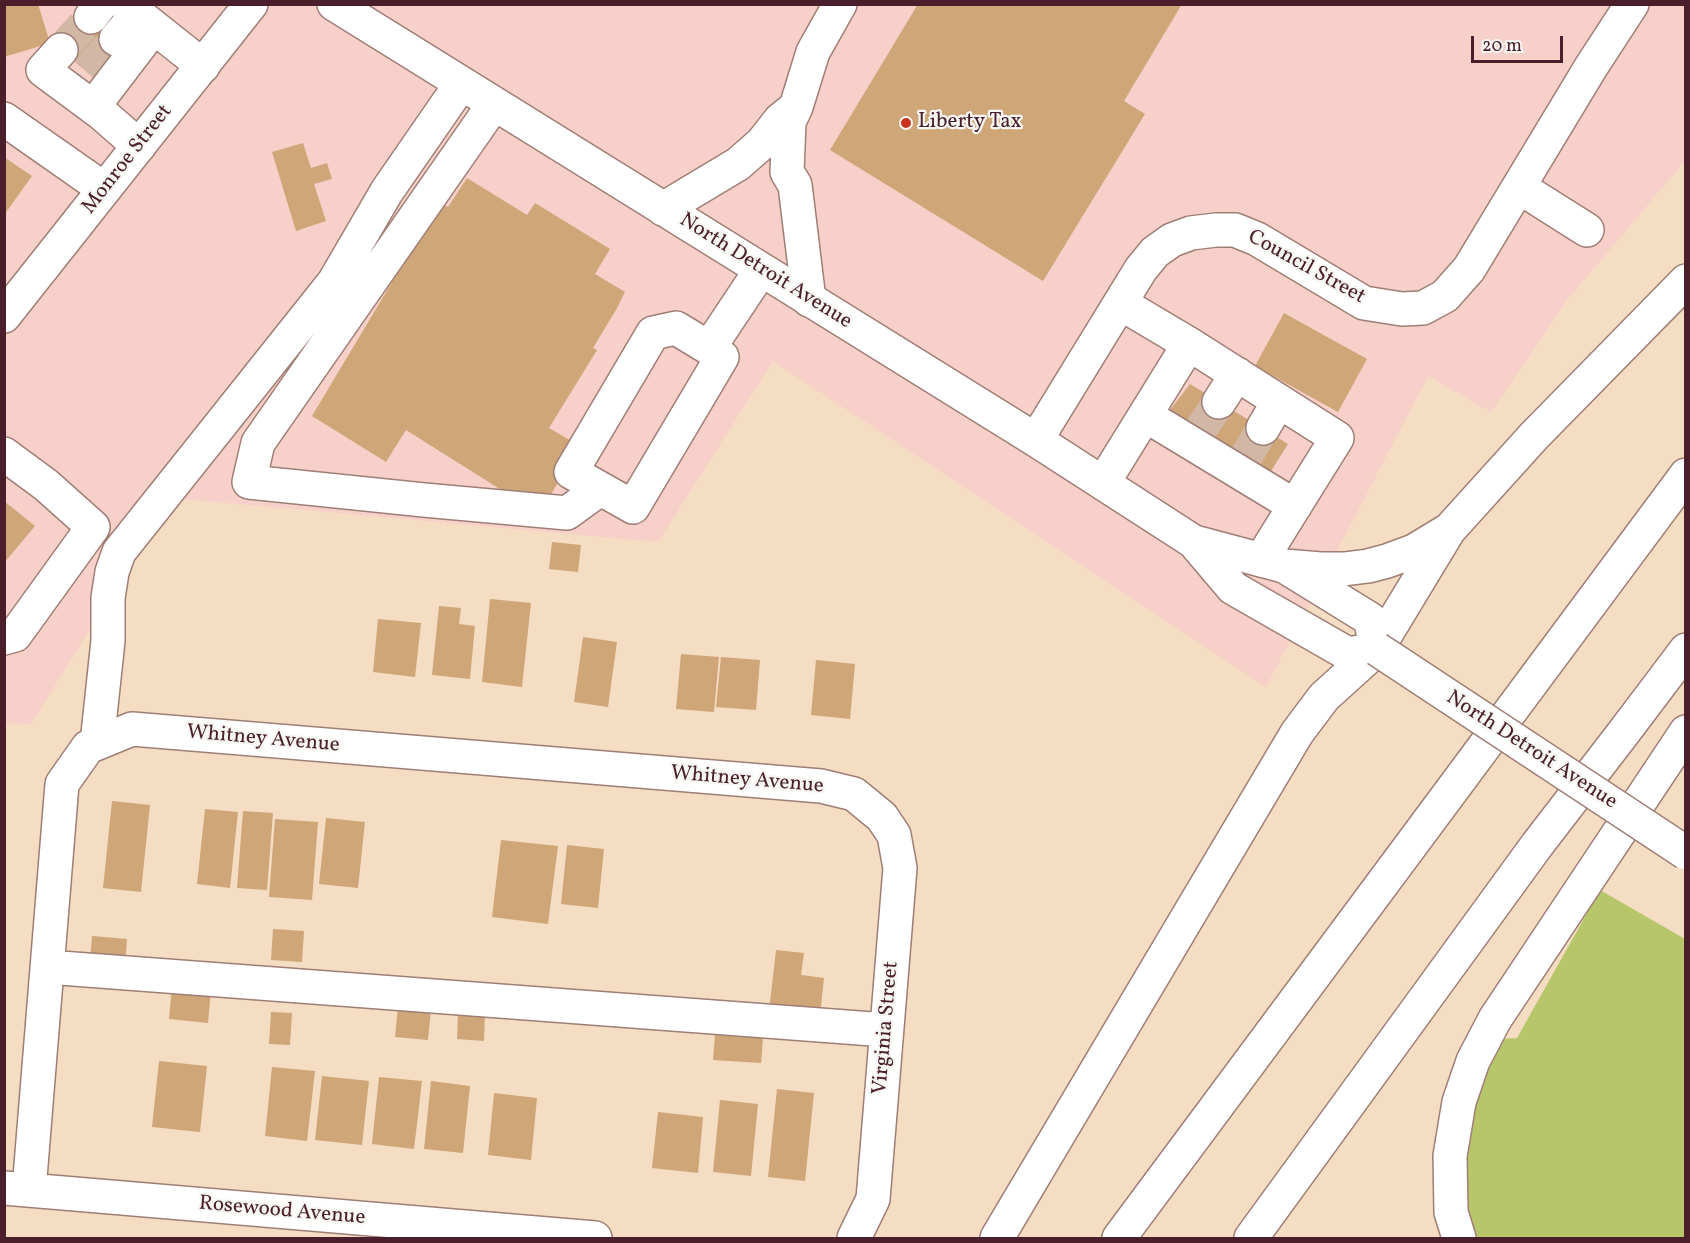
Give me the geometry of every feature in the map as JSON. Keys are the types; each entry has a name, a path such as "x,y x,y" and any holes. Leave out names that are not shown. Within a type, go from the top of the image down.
{"main road":[{"name":"Monroe Street","path":"4,316 251,4"},
{"name":"North Detroit Avenue","path":"334,4 1036,440 1194,542 1233,588 1348,654 1377,649 1686,853"},
{"path":"663,209 738,164 762,143 780,120 796,106 813,52 840,4"},
{"name":"Council Street","path":"1036,440 1141,269 1155,252 1172,240 1191,233 1235,230 1257,239 1364,303 1402,309 1424,308 1445,296 1469,269 1591,67 1632,4"},
{"path":"139,15 203,66"},
{"path":"116,39 139,15"},
{"path":"84,90 139,15"},
{"path":"61,50 43,70 84,90 140,146"},
{"path":"97,743 108,641 108,598 112,572 119,552 334,282 387,191 461,84"},
{"path":"494,105 258,443 249,482 567,513 600,489"},
{"path":"796,106 803,119 804,172 795,185 809,300"},
{"path":"4,119 104,189"},
{"path":"1519,187 1587,230"},
{"path":"709,348 761,270"},
{"path":"997,1239 1297,733 1324,697 1377,649 1449,530 1534,436 1686,281"},
{"path":"1120,303 1237,374 1271,415 1337,438 1295,506 1272,563 1333,569 1368,566 1414,551 1449,530"},
{"path":"676,328 709,348 722,357 633,507 571,472 653,333 676,328"},
{"path":"1103,483 1189,344"},
{"path":"1219,402 1237,374"},
{"path":"1145,415 1196,436 1242,464 1295,506"},
{"path":"4,454 46,485 93,527 15,634 4,638"},
{"path":"4,471 45,505 59,522 64,539 49,564 4,623"},
{"path":"1119,1239 1686,475"},
{"name":"North Detroit Avenue","path":"1194,542 1272,563 1370,619 1377,649"},
{"path":"1251,1239 1537,845 1686,650"},
{"name":"Whitney Avenue","path":"17,1189 47,967 62,784 88,747 97,743 132,729 821,786 854,794 882,817"},
{"path":"1459,1239 1451,1212 1450,1156 1459,1102 1473,1061 1495,1019 1686,732"},
{"name":"Virginia Street","path":"854,1239 873,1199 900,868 894,835 882,817"},
{"path":"47,967 886,1030"},
{"name":"Rosewood Avenue","path":"17,1189 595,1239"}],"shaded area":[{"path":"4,5 1685,5 1685,161 1567,300 1491,412 1428,376 1266,687 773,361 658,542 171,498 31,724 5,723"}],"green space":[{"path":"1600,890 1685,939 1685,1238 1475,1238 1468,1216 1461,1155 1475,1091 1503,1039 1517,1038"}],"building":[{"path":"4,4 38,4 50,43 4,57"},
{"path":"918,4 1182,4 1124,101 1145,114 1043,281 830,150"},
{"path":"81,9 129,50 101,84 53,43"},
{"path":"303,143 311,168 327,163 332,179 314,184 326,221 296,231 272,152"},
{"path":"4,157 32,176 4,215"},
{"path":"467,178 527,215 535,203 610,249 595,274 625,292 593,348 597,350 549,428 580,446 551,494 503,491 406,430 386,462 312,416 440,202 448,207"},
{"path":"1284,313 1367,359 1338,412 1255,366"},
{"path":"1190,384 1288,444 1271,471 1170,410"},
{"path":"4,501 35,526 4,563"},
{"path":"552,542 581,545 578,572 549,569"},
{"path":"490,599 531,603 522,687 482,682"},
{"path":"439,606 461,608 459,624 475,626 470,679 432,675"},
{"path":"378,619 421,623 415,677 373,672"},
{"path":"583,637 617,642 608,707 574,702"},
{"path":"681,654 719,657 714,712 676,709"},
{"path":"721,657 760,660 756,710 716,707"},
{"path":"816,660 855,664 850,719 811,715"},
{"path":"112,801 150,805 141,892 103,888"},
{"path":"205,809 238,812 230,888 197,884"},
{"path":"243,811 273,813 267,890 237,888"},
{"path":"326,818 365,822 358,888 319,884"},
{"path":"275,819 318,822 312,900 269,897"},
{"path":"501,840 558,846 548,924 492,917"},
{"path":"567,845 604,849 598,908 561,904"},
{"path":"273,929 304,931 302,962 271,960"},
{"path":"92,936 127,939 125,965 90,962"},
{"path":"776,950 804,953 801,975 824,978 820,1016 769,1011"},
{"path":"172,986 211,990 208,1023 169,1019"},
{"path":"398,1006 431,1010 428,1040 395,1037"},
{"path":"271,1012 292,1013 290,1045 269,1044"},
{"path":"458,1012 485,1014 484,1041 457,1039"},
{"path":"715,1035 763,1038 761,1063 713,1060"},
{"path":"159,1061 207,1066 200,1132 152,1127"},
{"path":"272,1067 315,1071 307,1141 265,1136"},
{"path":"322,1076 369,1081 362,1145 315,1140"},
{"path":"379,1077 422,1081 414,1149 372,1144"},
{"path":"431,1081 470,1086 463,1153 424,1149"},
{"path":"777,1089 814,1093 805,1181 768,1177"},
{"path":"494,1093 537,1098 531,1160 488,1155"},
{"path":"720,1100 758,1104 751,1176 713,1172"},
{"path":"658,1112 703,1117 698,1173 652,1168"}],"tunnel":[{"path":"61,50 91,17"},
{"path":"87,72 116,39"},
{"path":"1201,429 1219,402"},
{"path":"1246,457 1263,428"}],"place":[{"name":"Liberty Tax","path":"906,123"}]}
